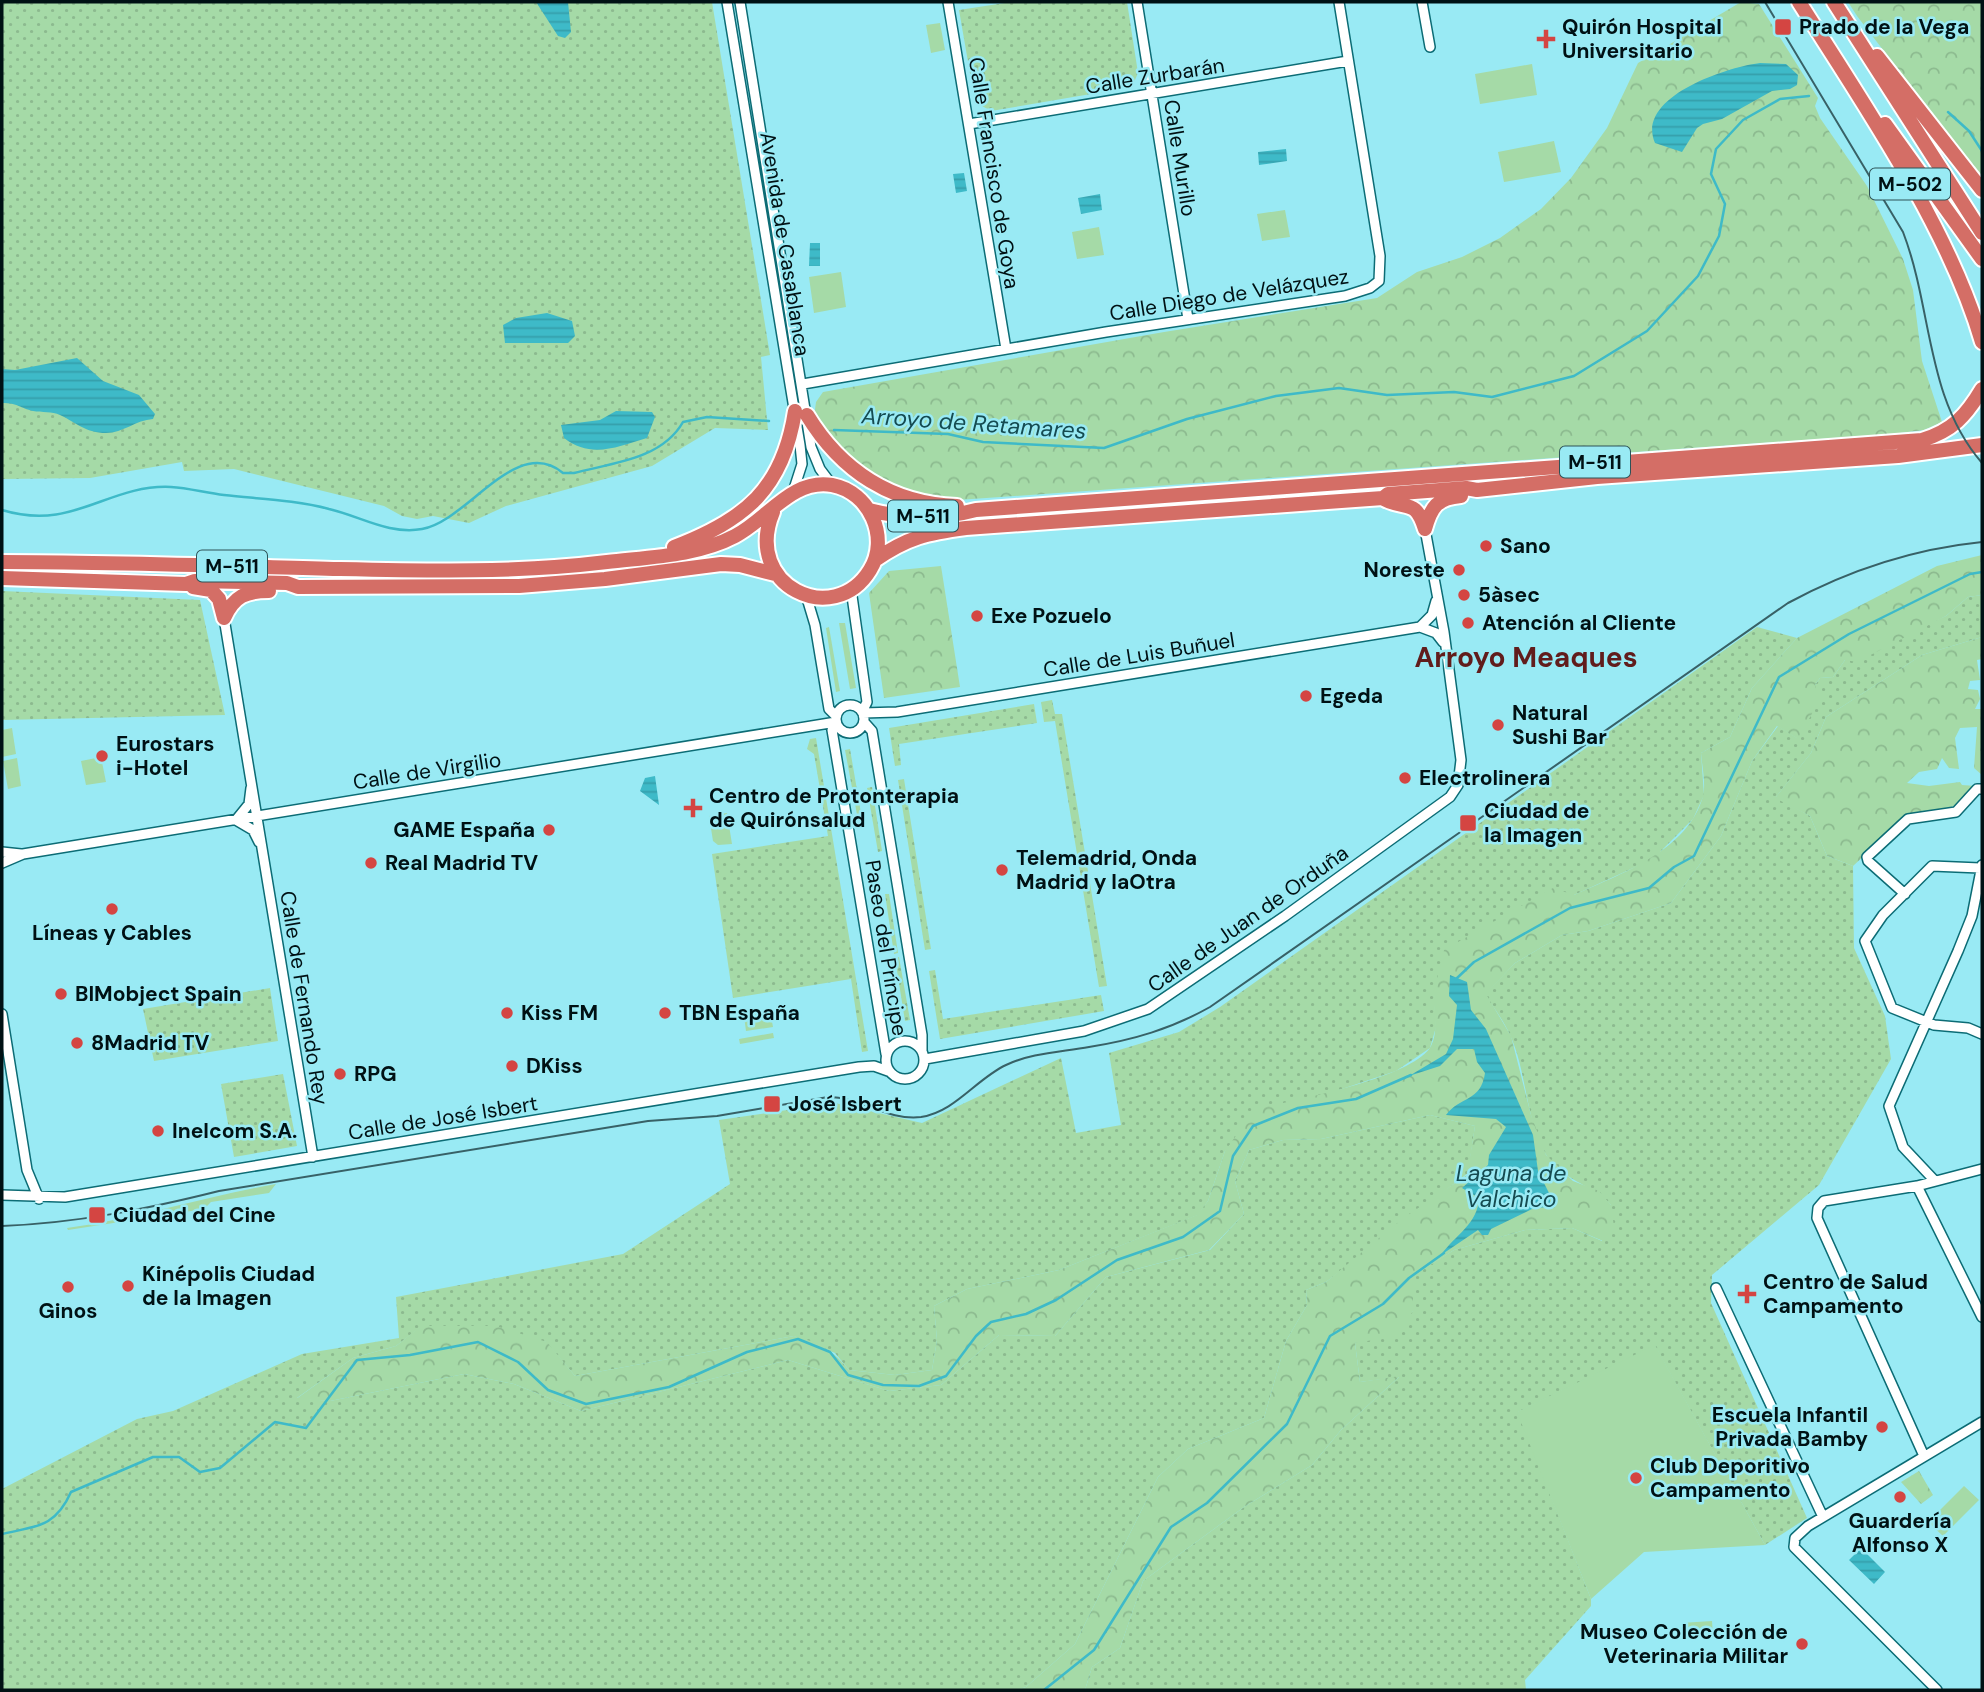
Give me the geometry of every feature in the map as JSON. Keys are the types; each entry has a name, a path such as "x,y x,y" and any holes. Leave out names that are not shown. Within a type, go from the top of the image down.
{"highway":[{"name":"M-502","path":"1799,2 1982,259"},
{"name":"M-502","path":"1835,2 1958,163 1982,190"},
{"name":"M-502","path":"1835,2 1982,233"},
{"name":"M-502","path":"1821,35 1905,173 1957,275 1982,342"},
{"name":"M-511","path":"869,510 907,517 960,514 976,510 1922,440 1943,433 1961,421 1982,389"},
{"path":"801,413 831,450 878,487 903,498 930,505 976,510"},
{"path":"655,555 705,535 757,499 778,471 801,413"},
{"name":"M-511","path":"875,560 901,542 923,534 967,528 1383,498 1388,494 1466,488 1477,490 1665,472 1898,456 1982,445"},
{"path":"793,492 812,485 832,485"},
{"name":"M-511","path":"832,485 853,494 869,510 876,526 878,543 875,560 869,571 851,589"},
{"path":"1425,528 1430,510 1438,501 1477,490"},
{"name":"M-511","path":"2,562 463,572 546,569 678,554 712,546 733,537 773,512 793,492"},
{"path":"1383,498 1410,506 1420,513 1425,528"},
{"path":"773,512 765,543 775,574"},
{"name":"M-511","path":"186,584 195,581 287,583 298,587 519,586 605,579 721,564 740,565 775,574 784,583 806,595"},
{"name":"M-511","path":"2,578 186,584 211,590 219,599 224,618"},
{"name":"M-511","path":"224,618 236,598 253,592 288,591 298,587"},
{"path":"806,595 821,597 851,589"}],"street":[{"name":"Avenida de Casablanca","path":"727,2 801,413 815,460 832,485"},
{"name":"Avenida de Casablanca","path":"740,2 803,384 802,464 793,492"},
{"name":"Calle Francisco de Goya","path":"948,2 1006,349"},
{"name":"Calle Murillo","path":"1137,2 1188,319"},
{"name":"Calle Diego de Velázquez","path":"803,384 1188,319 1345,296 1370,288 1379,281 1380,256 1339,2"},
{"path":"1422,2 1430,47"},
{"name":"Calle Zurbarán","path":"969,124 1348,61"},
{"path":"1425,528 1436,601 1433,615 1420,627 1436,633 1443,642"},
{"name":"Paseo del Príncipe","path":"851,589 867,702 863,715 872,731 924,1054"},
{"name":"Paseo del Príncipe","path":"806,595 815,625 829,709 837,721 832,730 886,1054"},
{"path":"1436,601 1439,606 1443,642"},
{"name":"Calle de Fernando Rey","path":"224,618 313,1157"},
{"name":"Calle de Luis Buñuel","path":"863,715 897,712 1420,627"},
{"name":"Calle de Juan de Orduña","path":"924,1054 1084,1031 1148,1009 1278,922 1450,797 1461,774 1461,760 1443,642"},
{"path":"851,705 863,715 855,732 848,733 837,721 844,706 851,705"},
{"name":"Calle de Virgilio","path":"2,863 23,854 837,721"},
{"path":"251,786 248,804 236,820 253,830 261,846"},
{"path":"1905,894 1868,861 1867,857 1908,819 1956,812 1977,789 1982,789"},
{"name":"Calle de Virgilio","path":"2,852 23,854"},
{"path":"1935,1181 1903,1147 1889,1106 1927,1022 1972,916 1981,866 1932,866 1883,915 1865,941 1892,1008 1927,1022 1968,1028 1982,1034"},
{"path":"2,1014 27,1170 39,1199"},
{"path":"907,1041 924,1054 923,1069 916,1077 906,1080 896,1078 888,1070 886,1054 898,1042 907,1041"},
{"name":"Calle de José Isbert","path":"2,1195 39,1199 65,1197 859,1067 874,1066 888,1070"},
{"path":"1924,1456 1817,1218 1818,1209 1824,1201 1917,1186 1982,1168"},
{"path":"1917,1186 1982,1317"},
{"path":"1716,1288 1823,1517"},
{"path":"1937,1690 1794,1547 1799,1532 1982,1422"}],"green space":[{"path":"2,2 712,2 770,355 761,357 768,430 715,428 652,466 506,506 469,523 433,516 417,519 402,516 384,506 234,469 184,471 182,462 90,478 2,479"},
{"path":"1011,2 1127,2 1138,73 1132,87 991,111 975,102 959,10"},
{"path":"1741,2 1759,4 1818,98 1815,106 1820,118 1867,186 1903,259 1913,290 1922,361 1942,422 1924,430 1891,434 944,501 904,493 858,468 814,417 816,402 823,392 1164,332 1377,298 1417,272 1462,257 1500,238 1541,209 1571,178 1607,128 1638,63"},
{"path":"1848,2 1982,2 1982,179 1857,16"},
{"path":"940,23 945,50 931,53 926,25"},
{"path":"1532,64 1537,95 1480,104 1475,74"},
{"path":"1554,141 1561,172 1504,182 1498,152"},
{"path":"1285,210 1290,237 1262,241 1257,214"},
{"path":"1099,227 1104,255 1077,259 1072,232"},
{"path":"841,272 846,307 814,313 809,277"},
{"path":"1982,555 1982,595 1968,597 1946,616 1857,662 1845,660 1833,677 1820,678 1815,685 1820,699 1798,739 1777,726 1752,761 1721,836 1671,903 1588,931 1562,935 1515,963 1486,994 1511,1036 1531,1115 1546,1155 1573,1181 1599,1191 1611,1205 1614,1227 1603,1241 1572,1228 1525,1230 1454,1250 1413,1276 1413,1311 1397,1336 1355,1343 1360,1382 1400,1376 1341,1430 1312,1465 1244,1507 1143,1581 1120,1648 1092,1667 1085,1690 1017,1690 1026,1687 1075,1644 1158,1477 1188,1449 1264,1418 1286,1341 1307,1305 1306,1290 1326,1282 1402,1219 1467,1175 1475,1126 1430,1115 1321,1139 1283,1140 1249,1150 1235,1181 1244,1214 1209,1250 1106,1277 1055,1336 999,1335 941,1385 889,1391 788,1360 581,1411 514,1384 464,1374 330,1401 296,1399 353,1358 396,1346 421,1326 496,1326 547,1342 575,1376 794,1336 824,1348 849,1370 895,1375 932,1370 937,1340 934,1306 967,1289 1059,1270 1197,1215 1208,1201 1225,1151 1255,1109 1377,1078 1420,1058 1433,1040 1435,992 1444,950 1553,888 1574,895 1631,869 1668,846 1683,832 1695,815 1703,796 1701,753 1730,737 1752,688 1797,638 1937,566"},
{"path":"941,566 960,687 884,698 869,593 889,571"},
{"path":"2,591 200,600 225,715 2,720"},
{"path":"1982,595 1982,637 1922,655 1826,717 1811,753 1776,797 1810,816 1827,856 1853,866 1854,948 1885,1016 1891,1059 1819,1185 1712,1275 1711,1303 1807,1518 1765,1545 1655,1346 1518,1412 1591,1599 1591,1606 1525,1680 1526,1690 1085,1690 1092,1667 1120,1648 1143,1581 1244,1507 1312,1465 1341,1430 1399,1377 1360,1382 1355,1343 1413,1311 1412,1276 1454,1250 1525,1230 1572,1228 1602,1241 1611,1205 1559,1170 1545,1153 1533,1125 1516,1049 1505,1025 1485,994 1515,963 1562,935 1588,931 1671,903 1721,836 1752,761 1778,726 1797,738 1815,685 1820,678 1833,677 1845,660 1946,616 1968,597"},
{"path":"839,623 845,623 856,688 850,689"},
{"path":"829,627 840,691 836,692 826,628"},
{"path":"1757,627 1797,638 1752,688 1730,737 1701,753 1704,795 1693,819 1653,859 1574,895 1434,997 1436,1027 1430,1048 1396,1071 1339,1090 1225,1151 1208,1201 1198,1215 1059,1270 967,1289 934,1306 937,1340 932,1370 895,1375 849,1370 835,1353 794,1336 575,1376 546,1342 422,1326 396,1346 353,1358 297,1398 330,1401 464,1374 514,1384 581,1411 788,1360 889,1391 941,1385 999,1335 1055,1336 1106,1277 1210,1250 1244,1214 1235,1181 1249,1150 1283,1140 1321,1139 1430,1115 1475,1126 1468,1173 1326,1282 1306,1290 1307,1305 1286,1341 1264,1418 1188,1449 1158,1477 1075,1644 1026,1687 1017,1690 2,1690 2,1489 137,1419 173,1411 302,1354 399,1338 396,1297 623,1254 730,1184 719,1120 835,1103 922,1123 1061,1058 1076,1133 1121,1125 1109,1053 1179,1032 1220,1007"},
{"path":"1982,637 1982,659 1977,660 1980,680 1970,681 1968,689 1978,690 1980,699 1975,709 1982,709 1982,775 1974,768 1977,727 1960,728 1955,738 1959,769 1949,768 1942,758 1937,769 1919,772 1907,783 1929,786 1960,782 1962,785 1976,786 1955,806 1908,815 1853,866 1827,856 1810,816 1775,798 1811,753 1826,717 1922,655"},
{"path":"1052,700 1055,714 1062,714 1107,986 1099,987 1055,721 1044,722 1041,702"},
{"path":"1034,704 1037,723 899,744 901,765 895,766 889,728"},
{"path":"12,728 16,754 2,757 2,730"},
{"path":"816,738 868,1051 862,1052 851,979 733,998 712,854 828,836 814,754 807,749 810,739"},
{"path":"850,749 862,819 858,820 845,750"},
{"path":"101,757 106,782 86,785 81,761"},
{"path":"17,758 21,786 8,789 3,761"},
{"path":"904,779 931,949 925,950 898,780"},
{"path":"872,787 882,851 878,852 867,788"},
{"path":"727,813 732,844 718,845 713,841 709,816"},
{"path":"885,894 889,894 898,953 894,954"},
{"path":"899,957 910,1020 905,1021 895,958"},
{"path":"935,970 943,1019 1101,995 1104,1011 940,1039 929,971"},
{"path":"270,988 278,1041 154,1061 143,1009"},
{"path":"770,1011 773,1027 746,1031 744,1016"},
{"path":"773,1033 774,1038 740,1044 739,1039"},
{"path":"283,1074 297,1146 234,1157 221,1084"},
{"path":"276,1184 269,1193 211,1202 204,1209 68,1230 67,1228 120,1219"},
{"name":"Club Deporitivo Campamento","path":"1655,1345 1765,1545 1644,1552 1591,1599 1517,1412"},
{"path":"1919,1471 1933,1495 1921,1504 1901,1482"},
{"path":"1964,1486 1979,1500 1943,1536 1928,1522"},
{"path":"1712,1621 1713,1636 1682,1639 1681,1623"}],"water":[{"path":"536,2 568,2 571,32 565,38 558,36"},
{"path":"1760,63 1786,64 1798,75 1797,85 1790,89 1772,91 1722,119 1703,124 1697,128 1682,152 1655,143 1652,127 1658,112 1671,99 1707,78"},
{"path":"1286,149 1287,161 1259,165 1258,152"},
{"path":"964,173 967,191 956,193 953,174"},
{"path":"1100,194 1102,210 1081,214 1078,198"},
{"path":"810,243 820,243 820,266 809,266"},
{"path":"547,313 572,321 575,336 568,343 505,343 503,325 516,318"},
{"path":"77,358 103,381 139,395 155,414 153,419 124,429 99,433 57,414 2,403 2,369 15,370"},
{"path":"616,411 652,412 655,417 647,438 594,450 564,438 561,425 600,420"},
{"path":"655,776 659,805 640,791 645,778"},
{"name":"Laguna de Valchico","path":"1450,975 1467,982 1471,1010 1486,1029 1533,1135 1538,1171 1550,1195 1550,1207 1534,1208 1491,1229 1488,1235 1482,1235 1478,1230 1441,1255 1475,1215 1479,1198 1462,1188 1488,1165 1489,1155 1506,1127 1496,1119 1446,1115 1457,1104 1475,1094 1483,1082 1485,1073 1477,1062 1474,1049 1457,1049 1440,1066 1409,1076 1446,1054 1453,1039 1457,1005 1449,996"},
{"path":"1861,1548 1885,1572 1874,1584 1849,1560"}],"waterway":[{"name":"Arroyo de Retamares","path":"834,430 948,434 983,442 1104,448 1187,419 1276,396 1339,388 1387,395 1454,392 1492,397 1574,376 1647,331 1698,276 1719,236 1725,204 1711,174 1716,149 1743,120 1780,99 1809,96"},
{"name":"Arroyo de Retamares","path":"1948,112 1969,131 1982,151"},
{"name":"Arroyo de Retamares","path":"2,510 27,515 50,515 70,512 128,492 171,487 316,506 386,527 422,529 439,523 510,471 528,464 545,464 563,473 574,473 650,452 663,444 683,422 707,417 769,421"},
{"path":"1456,979 1474,962 1570,908 1649,888 1674,867 1694,856 1779,677 1849,634 1970,574 1982,572"},
{"path":"2,1534 43,1524 58,1513 71,1492 153,1457 179,1457 200,1472 220,1468 275,1422 306,1428 357,1360 410,1355 478,1342 518,1362 548,1390 586,1404 669,1387 747,1352 798,1339 830,1352 848,1375 883,1385 919,1386 946,1376 976,1336 991,1322 1026,1314 1056,1300 1117,1260 1183,1237 1220,1211 1233,1156 1253,1126 1298,1108 1356,1099 1411,1075"},
{"path":"1044,1690 1094,1650 1171,1527 1207,1503 1287,1424 1330,1336 1383,1304 1409,1278 1444,1253"}],"tram line":[{"path":"1765,2 1903,232 1913,262 1940,381 1963,437 1982,463"},
{"path":"2,1226 85,1218 219,1191 648,1121 717,1116 828,1097 852,1101 897,1116 921,1117 933,1114 955,1102 995,1071 1016,1061 1136,1037 1181,1022 1210,1007 1788,603 1834,581 1882,563 1931,550 1982,542"}],"place":[{"name":"Prado de la Vega","path":"1783,27"},
{"name":"Quirón Hospital Universitario","path":"1546,39"},
{"name":"Sano","path":"1486,546"},
{"name":"Noreste","path":"1459,570"},
{"name":"5àsec","path":"1464,595"},
{"name":"Exe Pozuelo","path":"977,616"},
{"name":"Atención al Cliente","path":"1468,623"},
{"name":"Egeda","path":"1306,696"},
{"name":"Natural Sushi Bar","path":"1498,725"},
{"name":"Eurostars i-Hotel","path":"102,756"},
{"name":"Electrolinera","path":"1405,778"},
{"name":"Centro de Protonterapia de Quirónsalud","path":"693,808"},
{"name":"Ciudad de la Imagen","path":"1468,823"},
{"name":"GAME España","path":"549,830"},
{"name":"Real Madrid TV","path":"371,863"},
{"name":"Telemadrid, Onda Madrid y laOtra","path":"1002,870"},
{"name":"Líneas y Cables","path":"112,909"},
{"name":"BIMobject Spain","path":"61,994"},
{"name":"Kiss FM","path":"507,1013"},
{"name":"TBN España","path":"665,1013"},
{"name":"8Madrid TV","path":"77,1043"},
{"name":"DKiss","path":"512,1066"},
{"name":"RPG","path":"340,1074"},
{"name":"José Isbert","path":"772,1104"},
{"name":"Inelcom S.A.","path":"158,1131"},
{"name":"Ciudad del Cine","path":"97,1215"},
{"name":"Kinépolis Ciudad de la Imagen","path":"128,1286"},
{"name":"Ginos","path":"68,1287"},
{"name":"Centro de Salud Campamento","path":"1747,1294"},
{"name":"Escuela Infantil Privada Bamby","path":"1882,1427"},
{"name":"Club Deporitivo Campamento","path":"1636,1478"},
{"name":"Guardería Alfonso X","path":"1900,1497"},
{"name":"Museo Colección de Veterinaria Militar","path":"1802,1644"}],"district":[{"name":"Arroyo Meaques","path":"1526,657"}]}
